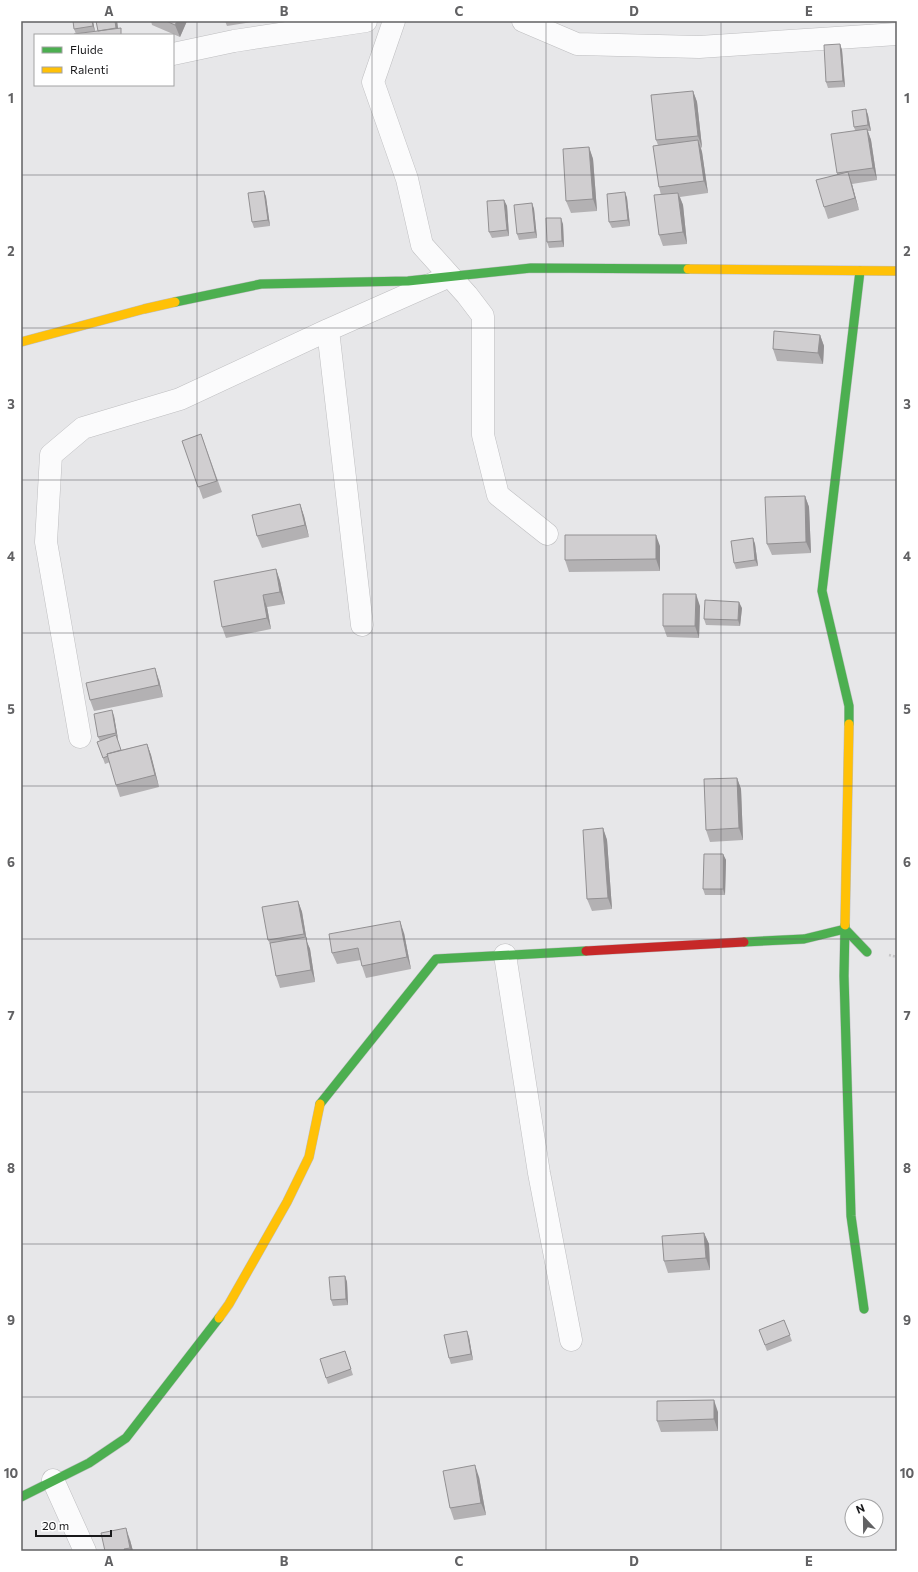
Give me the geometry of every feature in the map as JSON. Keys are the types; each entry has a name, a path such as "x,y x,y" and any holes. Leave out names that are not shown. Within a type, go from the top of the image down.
{"street":[{"path":"174,54 234,41 366,21"},
{"path":"394,21 373,82 407,179 422,245 467,295 483,316 483,435 498,495 547,534"},
{"path":"523,21 577,44 699,47 839,30 897,34"},
{"path":"21,342 144,309 262,284 408,281 531,268 897,272"},
{"path":"860,271 822,591 849,706 844,976 851,1216 864,1309"},
{"path":"80,737 46,542 51,455 83,428 180,400 328,330 450,276"},
{"path":"328,330 362,625"},
{"path":"845,929 867,952"},
{"path":"21,1497 89,1463 126,1438 229,1304 287,1202 309,1157 319,1105 436,959 804,939 845,929"},
{"path":"505,955 539,1173 571,1340"},
{"path":"53,1480 85,1551"}],"building":[{"path":"73,21 92,21 93,26 74,29"},
{"path":"96,21 115,21 116,28 98,31"},
{"path":"166,21 177,21 175,25"},
{"path":"121,28 121,34 74,34"},
{"path":"840,44 843,81 826,82 824,45"},
{"path":"693,91 698,136 656,140 651,95"},
{"path":"866,109 868,125 854,127 852,111"},
{"path":"867,129 873,168 837,173 831,134"},
{"path":"698,140 704,181 659,187 653,146"},
{"path":"589,147 593,199 566,201 563,149"},
{"path":"848,172 855,198 824,207 816,180"},
{"path":"264,191 268,220 252,222 248,193"},
{"path":"625,192 628,220 609,222 607,194"},
{"path":"678,193 683,232 659,235 654,195"},
{"path":"504,200 507,230 489,232 487,201"},
{"path":"532,203 535,232 517,234 514,205"},
{"path":"546,218 561,218 562,241 547,242"},
{"path":"774,331 820,335 818,353 773,349"},
{"path":"201,434 217,481 198,487 182,441"},
{"path":"805,496 806,542 767,544 765,497"},
{"path":"300,504 305,525 257,536 252,515"},
{"path":"565,535 656,535 656,559 565,560"},
{"path":"753,538 755,560 734,563 731,541"},
{"path":"276,569 280,592 263,595 267,618 222,627 214,581"},
{"path":"663,594 696,594 695,626 663,626"},
{"path":"705,600 739,602 738,620 704,619"},
{"path":"155,668 159,685 90,700 86,683"},
{"path":"112,710 116,733 98,737 94,714"},
{"path":"116,735 121,750 107,754 108,756 103,758 97,742"},
{"path":"147,744 155,775 116,785 107,754"},
{"path":"737,778 739,828 706,830 704,779"},
{"path":"603,828 608,898 587,899 583,830"},
{"path":"704,854 723,854 723,889 703,889"},
{"path":"298,901 304,934 268,940 262,907"},
{"path":"400,921 407,957 362,966 358,948 332,953 329,934"},
{"path":"306,937 311,970 276,976 270,943"},
{"path":"704,1233 706,1258 664,1261 662,1236"},
{"path":"345,1276 346,1299 331,1300 329,1277"},
{"path":"784,1320 790,1335 765,1345 759,1330"},
{"path":"467,1331 471,1354 449,1358 444,1335"},
{"path":"345,1351 351,1369 326,1378 320,1359"},
{"path":"714,1400 714,1419 657,1421 657,1401"},
{"path":"475,1465 481,1503 450,1508 443,1471"},
{"path":"126,1528 130,1548 124,1549 125,1551 105,1551 101,1533"}],"traffic: fast":[{"path":"175,302 261,284 408,281 531,268 688,269"},
{"path":"849,724 849,706 822,591 860,271"},
{"path":"845,925 844,976 851,1216 864,1309"},
{"path":"744,942 804,939 845,929 867,952"},
{"path":"320,1104 436,959 586,951"},
{"path":"21,1497 89,1463 126,1438 219,1318"}],"traffic: slow":[{"path":"688,269 897,271"},
{"path":"21,342 175,302"},
{"path":"845,925 849,724"},
{"path":"219,1318 229,1304 287,1202 309,1157 320,1104"}],"traffic: jam":[{"path":"586,951 744,942"}]}
